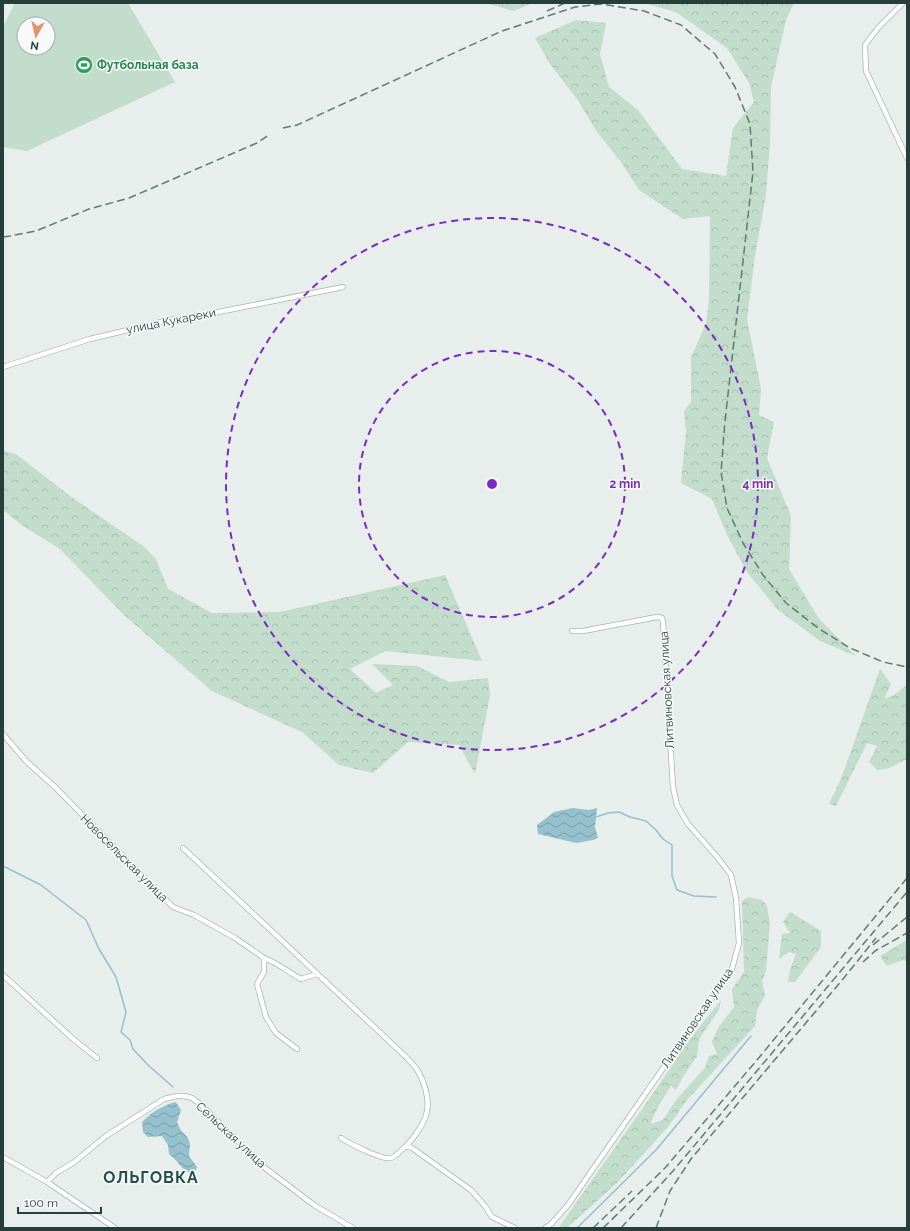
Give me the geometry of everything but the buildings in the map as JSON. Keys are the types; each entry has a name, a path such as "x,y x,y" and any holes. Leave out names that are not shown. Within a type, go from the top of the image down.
{"street":[{"path":"903,3 878,28 865,45 866,71 907,158"},
{"name":"улица Кукареки","path":"3,367 90,339 170,320 199,316 343,287"},
{"name":"Литвиновская улица","path":"545,1228 551,1224 568,1205 732,969 739,943 736,898 731,875 688,824 677,805 673,787 662,618 657,617 583,631 572,631"},
{"name":"Новосельская улица","path":"3,734 26,761 54,787 172,907 194,915 235,938 264,958 273,961 289,973 301,979 317,974"},
{"path":"183,848 388,1040 416,1069 425,1086 428,1105 426,1115 414,1137 406,1146 392,1158 386,1158 358,1148 341,1138"},
{"path":"264,958 264,972 257,984 266,1017 276,1033 297,1049"},
{"path":"3,975 72,1038 97,1058"},
{"name":"Сельская улица","path":"47,1182 56,1173 73,1163 106,1136 135,1117 164,1099 184,1096 192,1098 200,1104 266,1168 314,1204 353,1228"},
{"path":"406,1146 412,1148 471,1190 486,1206 492,1217 514,1228"},
{"path":"3,1157 47,1182 115,1228"}],"green space":[{"name":"Футбольная база","path":"15,3 128,3 175,82 27,151 3,147 3,26"},
{"path":"488,3 532,3 514,11"},
{"path":"643,3 794,3 786,20 771,87 770,143 766,195 755,256 747,319 761,389 759,415 774,422 767,458 791,516 789,569 819,619 856,656 820,641 778,610 747,572 728,537 712,499 681,483 686,431 684,411 691,402 691,358 706,323 709,300 710,216 683,219 639,190 621,162 597,132 577,99 550,64 535,38 576,20 606,23 600,54 609,87 638,110 682,169 726,176 733,128 754,102 749,83 727,48 676,12"},
{"path":"3,451 16,454 70,496 143,546 156,559 168,589 212,613 280,612 445,575 482,661 385,651 350,669 376,693 393,685 372,664 417,666 449,682 488,678 490,695 475,774 459,745 408,742 373,773 339,765 302,732 212,691 124,615 60,549 23,526 3,510"},
{"path":"880,669 891,684 884,699 894,695 907,685 907,759 889,768 878,770 869,762 877,746 867,743 836,806 829,804 841,779"},
{"path":"748,897 762,900 767,906 770,924 766,971 762,981 765,995 757,1010 755,1026 687,1100 668,1127 617,1183 568,1227 559,1227 690,1039 721,1000 719,1010 699,1039 697,1056 676,1090 671,1086 659,1105 650,1124 663,1120 676,1100 705,1068 709,1056 717,1054 712,1042 718,1028 734,1007 732,989 744,972 742,901"},
{"path":"790,912 821,931 821,947 795,982 788,982 790,969 796,954 789,952 779,959 782,934 790,933 783,922"},
{"path":"907,940 907,962 903,960 887,966 880,956"}],"water":[{"path":"573,808 589,810 597,808 595,827 598,838 576,843 538,834 537,825 554,812"},
{"path":"175,1102 181,1110 177,1122 180,1129 188,1138 190,1144 189,1156 197,1167 194,1174 183,1168 169,1154 168,1145 162,1136 148,1137 143,1132 142,1122 146,1118 153,1112"}],"waterway":[{"path":"596,817 608,813 619,812 630,817 646,821 663,839 672,845 672,876 677,890 694,896 716,897"},
{"path":"3,866 41,885 86,920 99,949 116,977 126,1012 121,1032 130,1040 133,1049 148,1065 173,1087"},
{"path":"577,1228 656,1150 751,1036"}],"railway":[{"path":"547,11 565,3"},
{"path":"283,128 297,125 502,31 575,7 602,4 644,11 681,25 715,54 735,87 750,124 753,172 725,421 721,472 727,508 743,543 763,575 786,603 818,628 850,648 883,662 907,667"},
{"path":"3,237 36,231 89,209 129,198 257,143 270,134"},
{"path":"603,1228 665,1168 757,1060 907,878"},
{"path":"621,1228 673,1171 907,892"},
{"path":"873,945 907,917"},
{"path":"863,962 875,951 907,933"},
{"path":"656,1228 670,1191 691,1159 876,938"},
{"path":"593,1228 632,1191"}],"place":[{"name":"Футбольная база","path":"84,65"}],"district":[{"name":"ОЛЬГОВКА","path":"151,1177"}]}
